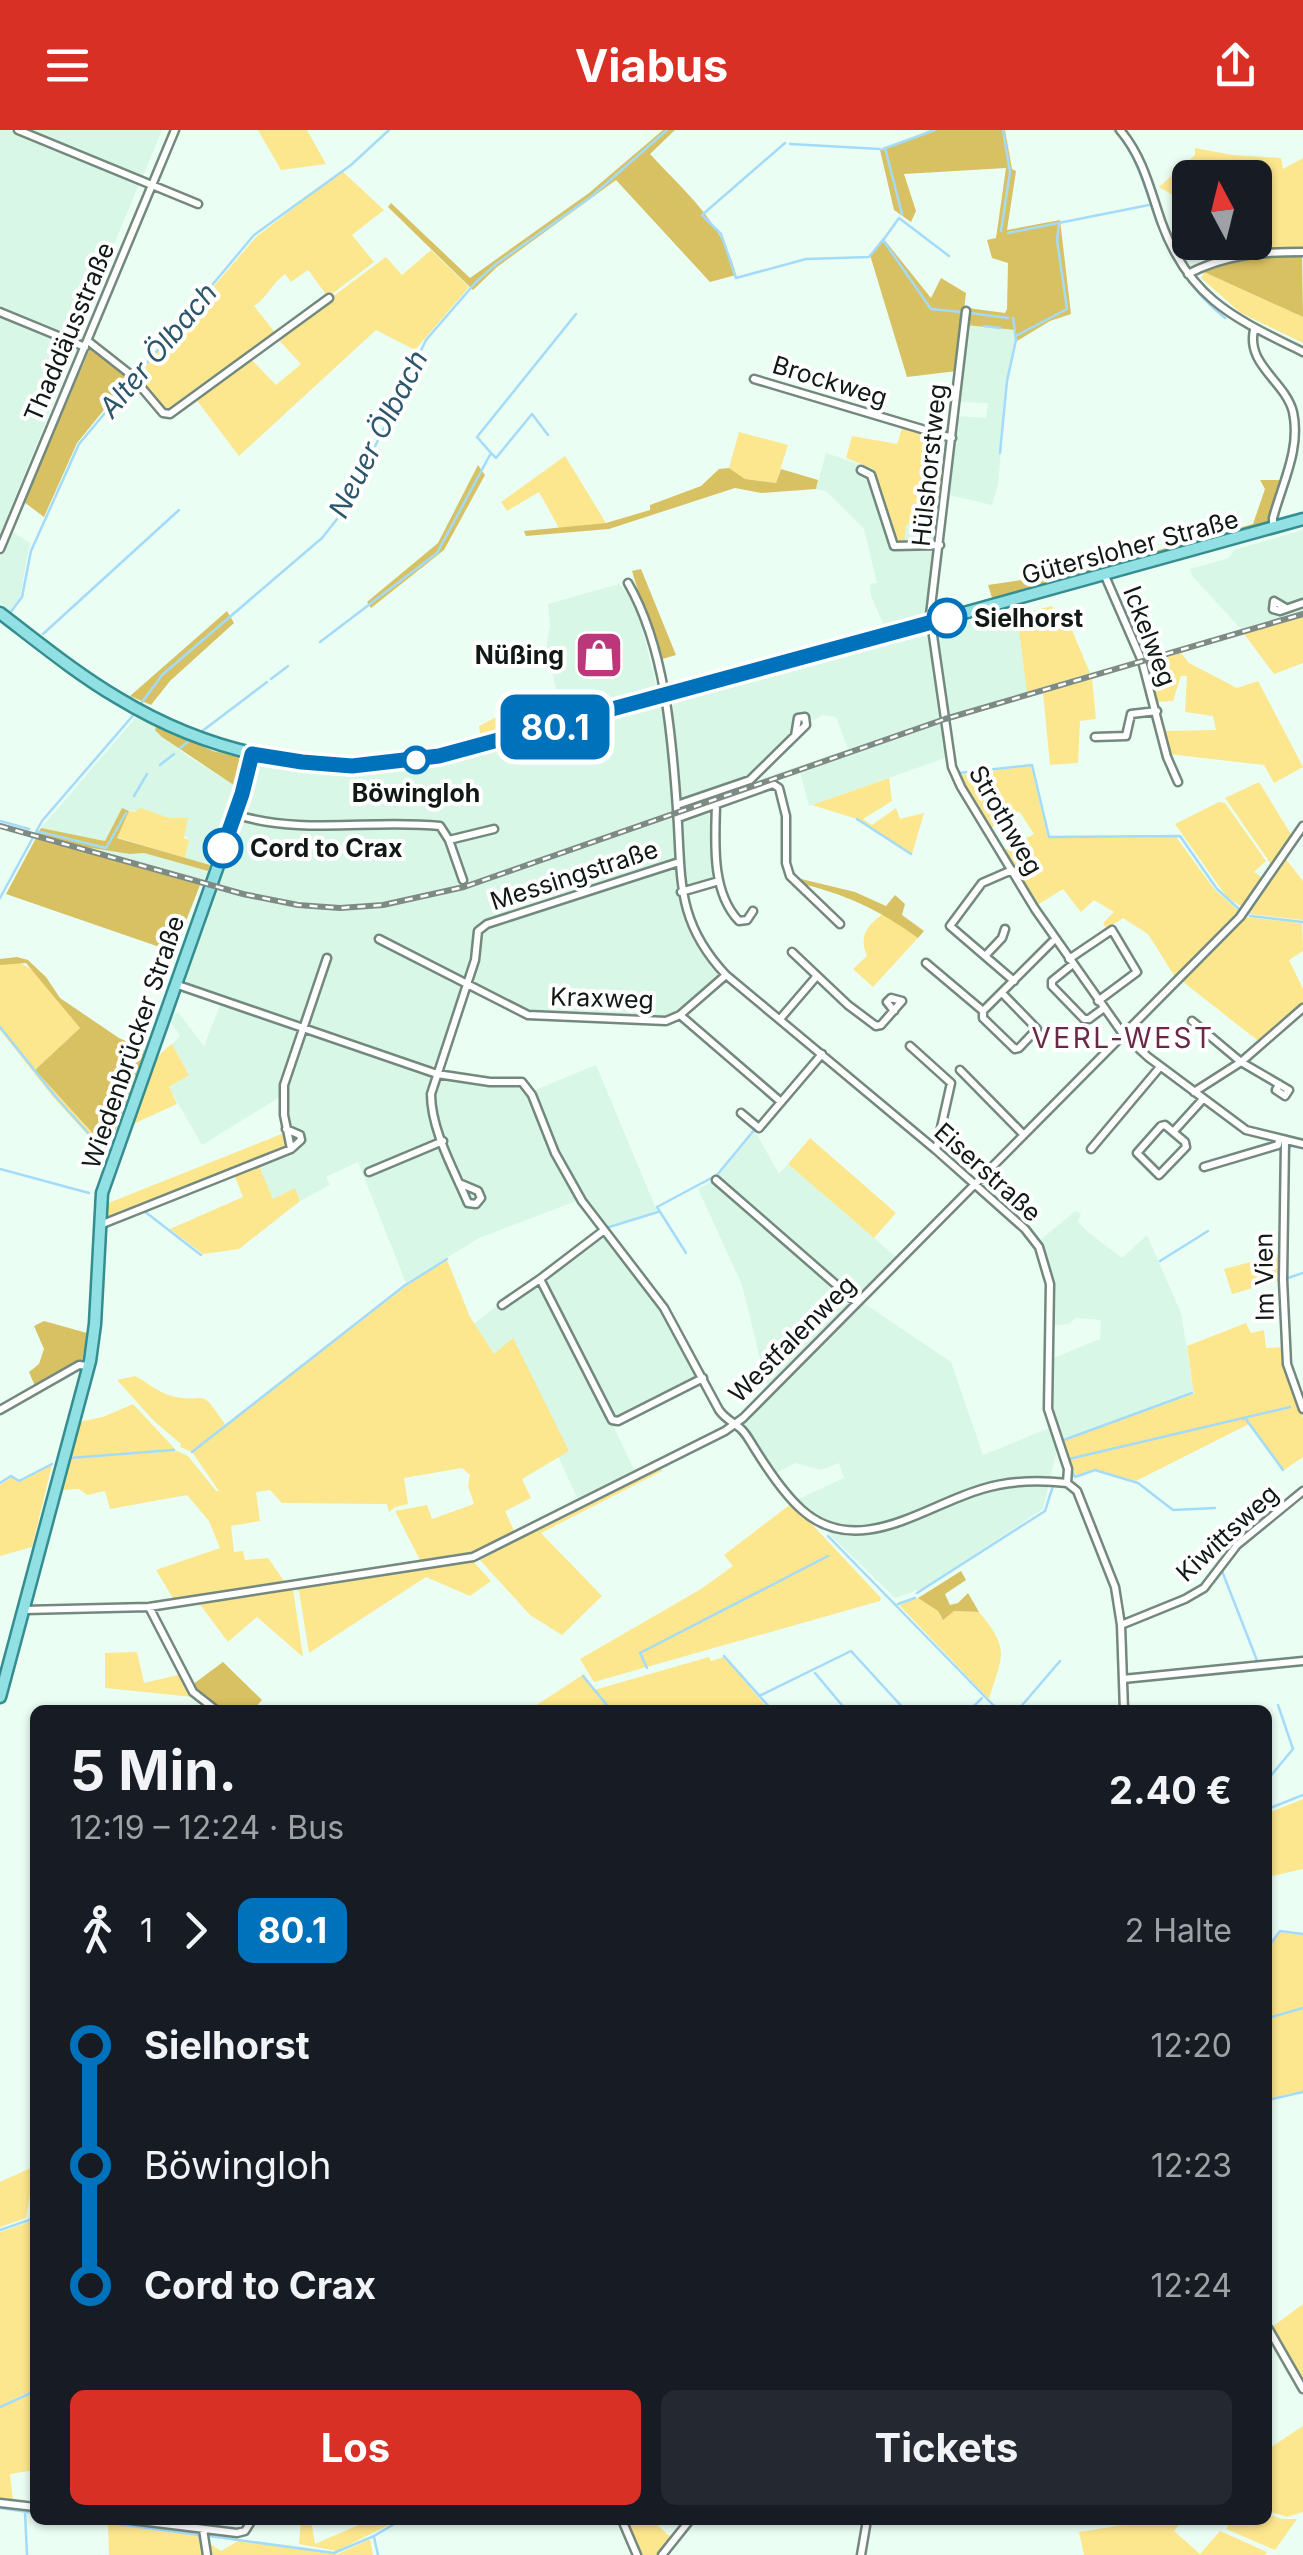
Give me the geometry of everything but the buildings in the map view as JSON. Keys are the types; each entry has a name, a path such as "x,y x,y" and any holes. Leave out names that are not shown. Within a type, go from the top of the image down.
{"main road":[{"name":"Gütersloher Straße","path":"5,617 130,706 181,732 252,754 352,766 414,761 666,696 1303,519"},
{"name":"Wiedenbrücker Straße","path":"1,1690 88,1366 94,1335 102,1194 236,815 252,754"}],"street":[{"path":"18,130 198,204"},
{"name":"Thaddäusstraße","path":"0,549 174,130"},
{"path":"1120,130 1136,152 1166,234 1188,274 1216,304 1254,330 1303,352"},
{"path":"1188,274 1247,253 1303,252"},
{"path":"0,312 87,344 133,377 163,413 170,414 330,298"},
{"name":"Hülshorstweg","path":"931,623 966,310"},
{"path":"1254,330 1254,354 1293,413 1294,442 1273,528"},
{"name":"Brockweg","path":"754,379 952,438"},
{"path":"861,470 871,475 894,546 940,545"},
{"name":"Ickelweg","path":"1105,576 1142,661 1178,782"},
{"name":"Eiserstraße","path":"628,583 639,602 666,696 681,892 699,943 726,975 936,1150 1039,1246 1050,1284 1048,1409 1068,1469 1067,1483 1078,1491 1109,1567 1121,1625 1124,1705"},
{"path":"1286,608 1303,604"},
{"name":"Strothweg","path":"931,623 952,766 960,787 1054,939 1101,1005 1123,1034 1160,1067 1246,1130 1303,1144"},
{"name":"Ickelweg","path":"1095,737 1126,736 1131,714 1157,711"},
{"path":"677,805 750,780 794,736"},
{"path":"678,818 773,784 779,788 786,816 786,863 790,876 840,924"},
{"path":"716,805 720,881 739,921 747,920 753,910"},
{"path":"236,815 308,826 440,826 463,880"},
{"name":"Westfalenweg","path":"24,1610 149,1607 473,1557 734,1425 1240,917 1303,826"},
{"path":"449,840 494,828"},
{"name":"Messingstraße","path":"436,1074 475,960 476,936 486,924 678,862"},
{"path":"1012,870 982,883 950,926 1014,981"},
{"path":"681,892 720,881"},
{"path":"985,956 1005,929"},
{"path":"1112,930 1137,966 1137,972 1101,1005 1084,1019 1052,982 1112,930"},
{"path":"379,939 468,984"},
{"path":"1002,993 1037,1029 1019,1048 1015,1049 983,1018 983,1011 1054,939"},
{"path":"792,952 876,1026 894,1011"},
{"path":"99,1225 291,1149 284,1085 327,958"},
{"path":"926,964 983,1011"},
{"name":"Kraxweg","path":"468,984 535,1016 661,1022 680,1015 726,975"},
{"path":"780,1018 816,977"},
{"path":"175,984 436,1074 522,1082 532,1095 568,1176 603,1231 664,1308 719,1410 744,1431 801,1509 816,1521 851,1530 881,1528 986,1488 1018,1483 1067,1483"},
{"path":"1194,1092 1241,1062 1303,1008"},
{"path":"680,1015 782,1102"},
{"path":"1192,1021 1241,1062 1280,1084"},
{"path":"910,1046 952,1083 936,1150"},
{"path":"741,1113 759,1128 822,1054"},
{"path":"1091,1149 1160,1067"},
{"path":"960,1070 1023,1134"},
{"path":"436,1074 431,1109 460,1183"},
{"path":"1174,1131 1203,1099"},
{"path":"1161,1126 1174,1131 1186,1147 1158,1175 1137,1154 1161,1126"},
{"path":"1204,1166 1282,1141"},
{"name":"Im Vien","path":"1282,1141 1287,1364 1303,1409"},
{"path":"369,1172 444,1142"},
{"path":"716,1180 856,1302"},
{"path":"502,1305 603,1231"},
{"path":"540,1278 612,1420 703,1378"},
{"path":"0,1410 79,1365 88,1366"},
{"name":"Kiwittsweg","path":"1121,1625 1204,1588 1237,1546 1303,1491"},
{"path":"149,1607 194,1692 210,1705"},
{"path":"1123,1678 1303,1661"},
{"path":"1272,2335 1303,2389"},
{"path":"0,2503 30,2506"},
{"path":"171,2525 237,2533 250,2525"},
{"path":"624,2525 637,2555"},
{"path":"662,2555 686,2525"},
{"path":"861,2555 867,2525"},
{"path":"203,2529 207,2555"}],"shaded area":[{"path":"0,130 9,130 139,184 76,337 0,306"},
{"path":"27,130 162,130 143,176"},
{"path":"258,130 307,130 326,164 281,170"},
{"path":"663,130 675,130 650,154 712,224 736,275 710,282 616,180 497,267 473,290 388,207 391,203 470,278 589,193"},
{"path":"931,130 1005,130 1012,169 1016,171 1007,230 1060,220 1071,314 1050,321 1017,341 1015,330 966,325 968,308 1005,313 1007,309 1008,263 992,258 987,240 996,238 1006,168 904,174 916,211 911,222 894,210 880,150"},
{"path":"1195,148 1281,158 1283,169 1303,158 1303,247 1272,248 1272,160 1189,160"},
{"path":"342,171 384,210 352,235 374,262 328,297 308,270 291,282 285,274 254,306 277,335 167,413 136,377 256,237"},
{"path":"1172,175 1172,195 1159,187"},
{"path":"883,238 931,298 941,278 966,293 957,371 907,377 870,255"},
{"path":"431,250 469,287 415,350 376,330 239,456 195,398 250,358 276,385 301,364 277,338 386,257 402,275"},
{"path":"1302,254 1303,317 1204,272 1236,260 1272,260 1272,256"},
{"path":"1204,272 1303,317 1303,343 1241,313 1201,278"},
{"path":"0,316 75,350 0,534"},
{"path":"966,325 1015,330 1017,341 1007,383 998,485 992,505 949,495 957,416 986,418 988,403 958,402"},
{"path":"91,346 130,378 77,443 44,517 24,502"},
{"path":"903,425 928,433 923,471 945,474 943,494 921,488 916,522 906,525 904,544 893,540 874,469 846,458 852,436 897,444"},
{"path":"739,432 788,445 776,483 745,479 729,468"},
{"path":"826,453 874,469 893,540 905,524 916,522 918,514 941,519 931,596 923,618 885,628 871,596 870,584 877,583 864,529 826,491 816,489"},
{"path":"565,456 606,523 559,528 539,492 507,511 501,502"},
{"path":"478,465 485,475 444,550 371,608 367,602 438,543"},
{"path":"729,468 745,479 776,483 781,469 818,480 816,489 761,493 735,488 609,529 526,536 524,531 606,523 650,510 650,505 701,486 719,469"},
{"path":"1260,480 1282,480 1270,522 993,601 988,585 1083,571 1253,524 1265,489"},
{"path":"1303,530 1303,617 1144,664 1142,659 1242,630 1192,576 1190,569 1229,558 1234,550"},
{"path":"11,531 30,543 20,597 10,611 0,603 0,557"},
{"path":"641,569 676,655 659,660 632,571"},
{"name":"Nüßing","path":"619,584 636,604 656,684 653,690 563,715 546,649 548,604"},
{"path":"1052,606 1064,630 1071,628 1090,673 1027,692 1017,615"},
{"path":"1016,608 1028,691 1139,660 1141,665 949,720 936,636 939,629"},
{"path":"227,611 234,623 170,681 151,705 130,696"},
{"path":"1303,617 1303,663 1274,674 1244,634"},
{"path":"916,635 929,637 948,757 809,806 800,772 684,813 672,717 674,702","holes":["804,714 813,721 822,715 836,717 848,749 756,781 793,742 794,718"]},
{"path":"1181,653 1189,663 1237,688 1258,681 1303,767 1274,783 1264,765 1168,754 1164,731 1216,730 1213,716 1185,712 1187,676 1181,676 1173,701 1155,702 1144,664"},
{"path":"1092,679 1096,719 1080,721 1078,763 1050,765 1043,693"},
{"path":"533,698 561,706 563,715 481,741 479,726"},
{"path":"657,704 666,720 679,888 698,944 719,974 675,1013 661,1017 528,1011 466,980 436,1064 427,1068 188,984 185,977 222,863 240,823 254,767 267,763 358,770 429,762"},
{"path":"137,716 156,726 155,730 186,755 238,788 210,865 185,858 189,840 169,818 122,809 105,841 41,828"},
{"path":"156,726 213,751 239,757 242,774 238,788 162,737"},
{"path":"1031,766 1048,838 1176,837 1215,890 1240,912 1175,977 1148,934 1123,918 1107,929 1103,923 1114,912 1094,900 1081,912 1063,889 1036,906 1003,851 1034,834 1019,811 989,829 958,775"},
{"path":"889,778 892,801 863,819 872,825 896,808 900,819 924,813 912,854 857,819 812,805"},
{"path":"1259,782 1292,836 1271,864 1225,798"},
{"path":"1219,802 1225,803 1266,861 1254,872 1263,878 1243,908 1226,896 1175,824"},
{"path":"122,808 129,811 117,838 210,865 208,871 144,853 78,846 37,834 41,828 105,841"},
{"path":"141,808 169,818 188,818 185,858 116,837 129,811"},
{"path":"714,808 718,877 685,888 683,819"},
{"path":"37,834 78,846 144,853 208,871 202,886 34,837"},
{"path":"36,838 200,885 174,952 6,894"},
{"path":"1285,858 1303,881 1303,920 1249,914"},
{"path":"793,877 855,892 886,906 895,895 905,904 902,915 924,931 918,938 861,904 798,883"},
{"path":"884,913 918,938 873,987 853,969 867,956 866,931"},
{"path":"1244,917 1302,923 1303,951 1289,960 1303,989 1303,1005 1262,1044 1182,981"},
{"path":"0,959 28,960 46,977 60,998 119,1038 145,1050 108,1150 35,1070 80,1028 26,963 0,965"},
{"path":"19,962 34,971 80,1028 35,1070 108,1150 106,1155 0,1030 0,965"},
{"path":"221,1003 292,1028 296,1035 280,1097 202,1145 169,1088 189,1074 172,1044 180,1036 169,1019 178,1012 204,1046"},
{"path":"311,1035 439,1079 523,1088 576,1201 479,1238 406,1283 358,1162 326,1177 330,1185 300,1201 295,1188 273,1199 258,1164 302,1144 302,1133 288,1126 287,1084 303,1037"},
{"path":"172,1044 189,1075 169,1087 177,1104 131,1125 150,1070"},
{"path":"596,1065 657,1211 604,1228 571,1177 533,1091"},
{"path":"755,1131 779,1174 788,1164 897,1258 858,1297 716,1178"},
{"path":"284,1133 285,1148 104,1220 106,1204"},
{"path":"810,1138 896,1213 874,1238 788,1164"},
{"path":"258,1164 273,1199 295,1188 300,1201 239,1249 203,1254 170,1229 243,1197 234,1174"},
{"path":"712,1182 849,1299 849,1304 767,1387 742,1285 698,1189"},
{"path":"1075,1211 1081,1213 1078,1222 1088,1232 1122,1258 1147,1235 1181,1313 1194,1392 1060,1440 1050,1407 1051,1359 1100,1339 1101,1320 1076,1318 1069,1324 1052,1326 1054,1280 1038,1242"},
{"path":"597,1237 604,1238 661,1309 702,1386 614,1428 635,1471 578,1500 558,1456 568,1451 512,1338 495,1355 474,1324"},
{"path":"1280,1254 1280,1280 1232,1294 1224,1269"},
{"path":"447,1260 470,1317 494,1354 513,1338 569,1451 522,1479 531,1498 505,1511 515,1533 469,1554 421,1562 395,1511 427,1505 432,1519 474,1504 468,1486 470,1475 462,1468 404,1478 408,1504 389,1512 387,1504 282,1503 270,1490 256,1492 260,1521 231,1526 234,1552 243,1551 245,1560 268,1558 284,1581 174,1600 156,1570 220,1548 209,1521 187,1495 110,1509 105,1491 87,1495 79,1489 60,1490 68,1459 177,1451 188,1456 219,1491 192,1452 180,1447 117,1380 135,1376 167,1395 206,1399 225,1424 196,1449 405,1287"},
{"path":"861,1301 951,1362 983,1455 1049,1428 1057,1449 1043,1509 924,1588 895,1598 823,1528 824,1522 796,1500 844,1478 839,1463 821,1470 795,1463 776,1473 742,1423"},
{"path":"44,1321 87,1333 82,1362 35,1386 29,1372 39,1364 44,1349 34,1326"},
{"path":"1246,1323 1251,1333 1264,1330 1266,1348 1283,1347 1287,1378 1303,1418 1303,1457 1284,1470 1249,1424 1136,1481 1095,1469 1076,1475 1061,1441 1194,1394 1187,1346"},
{"path":"133,1404 175,1449 69,1458 78,1422 103,1417"},
{"path":"52,1465 32,1547 0,1556 0,1485 12,1477 19,1482"},
{"path":"659,1466 662,1471 541,1533 602,1596 562,1635 530,1615 480,1560"},
{"path":"792,1503 880,1601 594,1682 580,1659 701,1589 733,1566 724,1555"},
{"path":"473,1561 491,1581 470,1596 426,1577 309,1653 299,1591 295,1588"},
{"path":"961,1571 966,1580 945,1594 950,1605 968,1593 979,1612 954,1611 943,1620 938,1611 918,1598"},
{"path":"293,1589 303,1657 257,1617 228,1642 199,1603"},
{"path":"918,1598 938,1611 941,1618 954,1611 979,1612 989,1625 1001,1653 989,1699 899,1605"},
{"path":"137,1652 144,1683 182,1674 193,1697 105,1688 105,1653"},
{"path":"709,1657 711,1661 724,1657 765,1705 537,1705 584,1674 594,1690"},
{"path":"223,1662 262,1700 258,1705 211,1705 192,1685"},
{"path":"1303,1799 1303,1869 1272,1876 1272,1811"},
{"path":"1280,1932 1303,1935 1303,2091 1272,2098 1272,2018 1272,1943"},
{"path":"30,2168 26,2218 0,2227 0,2182"},
{"path":"30,2222 30,2391 0,2406 0,2232"},
{"path":"1303,2304 1303,2380 1272,2327"},
{"path":"30,2394 30,2471 10,2474 13,2500 0,2499 0,2408"},
{"path":"1303,2426 1303,2512 1287,2517 1272,2512 1272,2446"},
{"path":"1272,2515 1297,2519 1275,2550 1226,2529 1229,2525 1272,2525"},
{"path":"108,2525 198,2536 204,2555 109,2555"},
{"path":"301,2525 312,2525 315,2544 359,2525 388,2525 337,2551 299,2544"},
{"path":"628,2525 657,2525 673,2539 657,2555 640,2555"},
{"path":"1123,2525 1179,2525 1174,2531 1200,2554 1220,2531 1267,2552 1265,2555 1084,2555 1079,2532"},
{"path":"370,2539 373,2555 213,2555 209,2543 221,2551 238,2541 338,2554"}],"waterway":[{"name":"Alter Ölbach","path":"10,613 22,597 31,551 79,444 254,235 351,165 389,130"},
{"name":"Neuer Ölbach","path":"140,705 162,675 322,538 345,509 426,340 476,282 592,196 667,130"},
{"path":"883,149 935,130"},
{"path":"1001,231 1010,172 1003,130"},
{"path":"1114,130 1135,162 1176,263 1203,298 1225,318"},
{"path":"1125,132 1137,147 1150,178"},
{"path":"785,143 702,215 721,234 736,278 806,259 869,257 883,240 931,309 961,312"},
{"path":"790,144 880,149"},
{"path":"885,148 902,214"},
{"path":"1008,233 1149,205"},
{"path":"884,239 899,218 949,256"},
{"path":"1016,336 1067,309 1057,240 1059,224"},
{"path":"970,313 1008,318"},
{"path":"320,642 437,553 491,453 477,437 576,314"},
{"path":"1000,453 1007,381 1016,340 1013,318"},
{"path":"984,326 1000,328"},
{"path":"492,454 496,458 532,414 548,435"},
{"path":"43,634 179,510"},
{"path":"271,679 288,666"},
{"path":"201,732 267,682"},
{"name":"Neuer Ölbach","path":"0,898 42,821 136,712"},
{"path":"180,748 188,742"},
{"path":"160,765 174,754"},
{"path":"959,773 1032,765 1049,837 1180,836 1217,889 1240,910"},
{"path":"134,796 147,774"},
{"path":"36,831 106,848 126,813"},
{"path":"857,819 911,854"},
{"path":"0,821 29,829"},
{"path":"1247,915 1272,876"},
{"path":"1250,916 1303,922"},
{"path":"0,1027 106,1153"},
{"path":"686,1253 657,1207 717,1175 755,1129"},
{"path":"1287,1151 1291,1146 1303,1148"},
{"path":"0,1169 89,1193"},
{"path":"95,1224 97,1201"},
{"path":"144,1211 201,1255"},
{"path":"606,1228 658,1212"},
{"path":"1160,1261 1208,1231"},
{"path":"1287,1257 1287,1303"},
{"path":"192,1452 404,1286 447,1259"},
{"path":"1288,1278 1303,1273"},
{"path":"742,1414 769,1388"},
{"path":"1061,1441 1192,1393"},
{"path":"1069,1459 1290,1407"},
{"path":"1245,1418 1283,1470"},
{"path":"70,1458 174,1450"},
{"path":"0,1483 11,1476 19,1481 52,1464"},
{"path":"1070,1467 1075,1477 1095,1470 1138,1483 1173,1510 1215,1508"},
{"path":"917,1593 1045,1511 1053,1486"},
{"path":"828,1536 993,1705"},
{"path":"647,1668 640,1653 828,1556"},
{"path":"1222,1571 1258,1663"},
{"path":"898,1604 915,1598"},
{"path":"759,1696 851,1651 900,1705"},
{"path":"724,1656 768,1705"},
{"path":"1022,1705 1060,1661"},
{"path":"1268,1669 1303,1664"},
{"path":"815,1673 842,1705"},
{"path":"583,1676 607,1705"},
{"path":"975,1705 982,1698"},
{"path":"1272,1774 1293,1749 1278,1705"},
{"path":"1272,1807 1303,1795"},
{"path":"1272,1942 1280,1931 1303,1934"},
{"path":"1272,2017 1303,2008"},
{"path":"1272,2099 1303,2092"},
{"path":"0,2230 30,2220"},
{"path":"0,2407 30,2393"},
{"path":"0,2508 30,2512"},
{"path":"25,2512 27,2555"},
{"path":"124,2525 199,2535 202,2548"},
{"path":"209,2536 334,2553 393,2525"},
{"path":"374,2537 378,2555"}],"railway":[{"path":"0,826 243,894 298,905 383,905 464,887 945,719 1303,614"}],"bus line":[{"name":"80.1","path":"223,848 252,754 352,766 439,756 947,618"}],"place":[{"name":"Sielhorst","path":"947,618"},
{"name":"Nüßing","path":"599,655"},
{"name":"Böwingloh","path":"416,760"},
{"name":"Cord to Crax","path":"223,848"}],"district":[{"name":"VERL-WEST","path":"1123,1038"}]}
